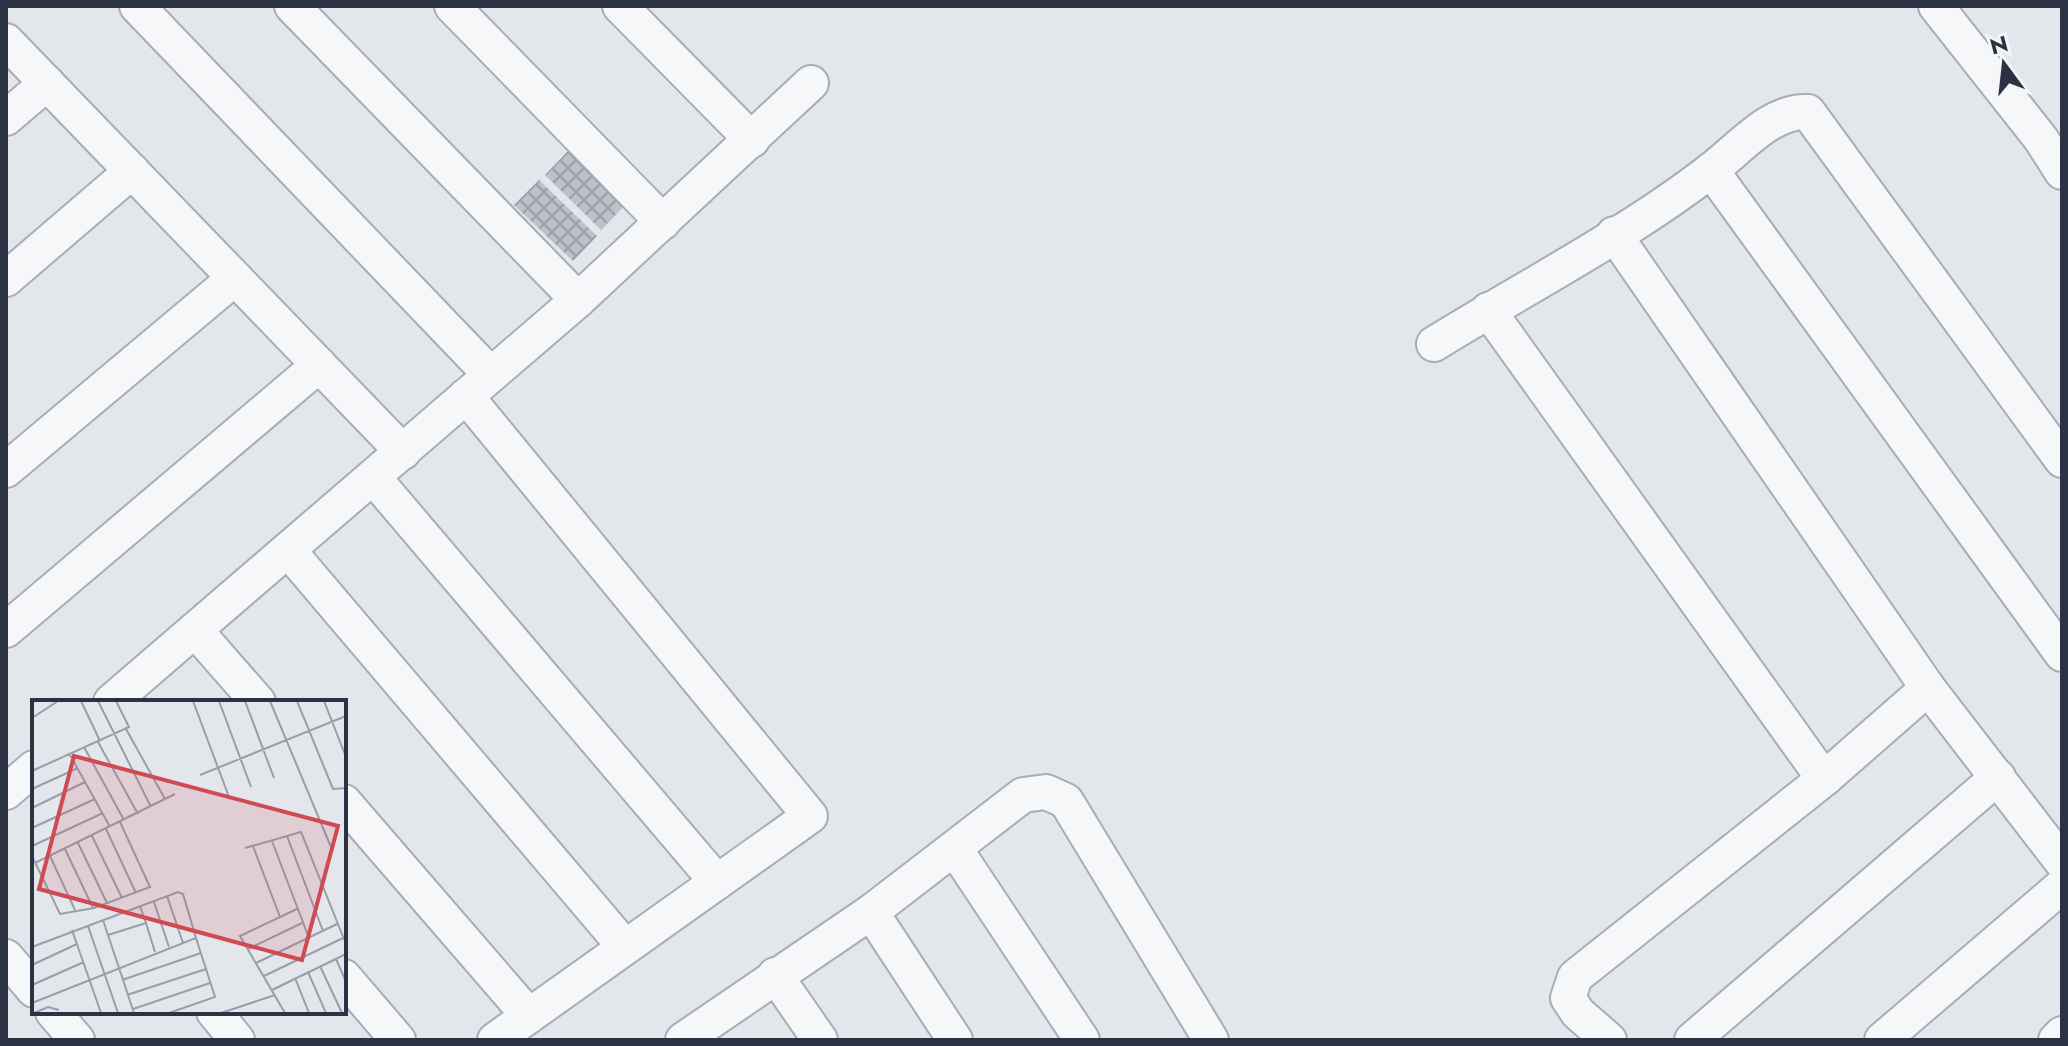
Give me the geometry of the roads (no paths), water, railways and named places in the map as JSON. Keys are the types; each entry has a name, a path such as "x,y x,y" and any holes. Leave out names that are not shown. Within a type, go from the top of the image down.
{"street":[{"path":"137,6 478,385 810,816 495,1040"},
{"path":"292,6 578,300"},
{"path":"452,6 663,222"},
{"path":"620,6 752,140"},
{"path":"1936,6 2051,132 2062,172"},
{"path":"6,41 403,452"},
{"path":"6,118 47,83"},
{"path":"113,700 578,300 811,83"},
{"path":"1434,344 1614,234 1711,170 1772,122 1792,112 1808,112 2062,460"},
{"path":"1711,170 2062,654"},
{"path":"6,279 132,171"},
{"path":"1614,234 1928,688 2062,862"},
{"path":"6,470 235,278"},
{"path":"1488,310 1824,779"},
{"path":"6,630 319,365"},
{"path":"373,477 717,882"},
{"path":"288,550 625,947"},
{"path":"195,630 256,700"},
{"path":"1609,1040 1578,1013 1568,998 1575,977 1824,779 1928,688"},
{"path":"1692,1040 1998,777"},
{"path":"683,1040 871,912 1023,795 1046,792 1066,801 1211,1040"},
{"path":"346,804 529,1016"},
{"path":"955,849 1082,1040"},
{"path":"1882,1040 2062,886"},
{"path":"871,912 955,1040"},
{"path":"6,957 32,988"},
{"path":"775,975 820,1040"},
{"path":"346,979 398,1040"},
{"path":"55,1014 77,1040"},
{"path":"216,1014 237,1040"},
{"path":"2056,1040 2062,1034"}]}
